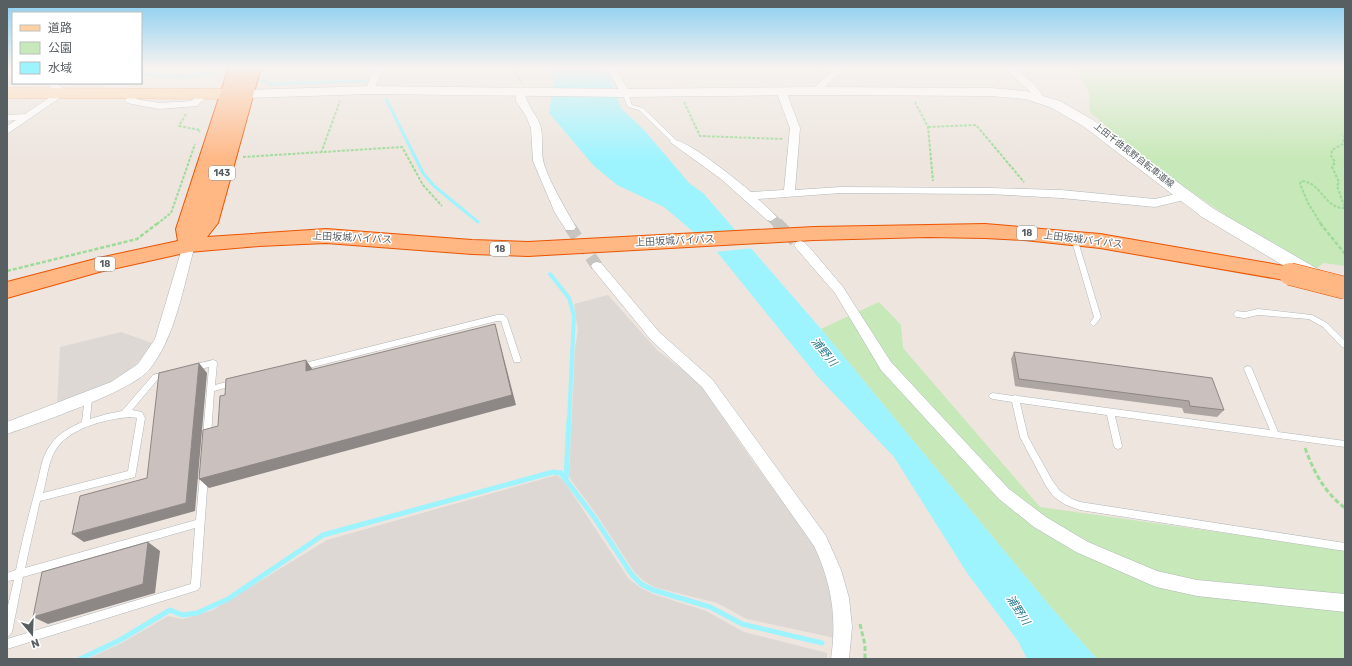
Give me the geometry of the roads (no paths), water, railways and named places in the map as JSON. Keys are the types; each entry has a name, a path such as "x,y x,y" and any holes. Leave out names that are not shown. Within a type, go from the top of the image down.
{"highway":[{"name":"143","path":"189,245 186,229 234,98"},
{"name":"143","path":"189,245 208,223 226,158 235,98"},
{"name":"上田坂城バイパス","path":"7,290 99,265 189,245 282,237 326,236 502,249 615,245 761,236 906,230 986,231 1074,238 1161,249 1290,274 1345,288"}],"main road":[{"path":"187,98 206,98"}],"street":[{"path":"7,131 46,98"},
{"path":"521,98 536,128 538,161 561,213 570,227"},
{"path":"784,98 795,128 789,193"},
{"path":"1039,98 1055,104 1088,123 1184,196 1232,228 1320,279 1345,297"},
{"path":"7,118 25,117"},
{"path":"675,142 697,156 750,196 771,217"},
{"path":"750,196 841,190 1034,193 1155,202 1184,196"},
{"path":"7,428 116,386 142,368 161,340 189,245"},
{"path":"800,245 823,270 843,297 886,366 1004,494 1040,522 1082,547 1156,578 1197,588 1345,603"},
{"path":"597,266 660,341 703,378 820,541 831,562 843,605 844,638 840,659"}],"lane":[{"path":"625,98 630,106 641,109 675,142"},
{"path":"1074,238 1098,317 1093,324"},
{"path":"1236,314 1245,315 1258,312 1310,317 1325,325 1345,345"},
{"path":"295,368 497,318 504,318 517,360"},
{"path":"125,413 156,377 213,363 207,444"},
{"path":"1248,369 1275,434"},
{"path":"211,389 242,381"},
{"path":"993,396 1345,444"},
{"path":"86,424 88,398"},
{"path":"1015,398 1024,437 1049,483 1057,494 1069,502 1080,506 1345,547"},
{"path":"1110,412 1118,446"},
{"path":"7,632 37,498 49,454 55,444 65,434 86,424 125,413 138,414 141,418 132,474 37,498"},
{"path":"7,644 195,587 205,468"},
{"path":"7,577 200,523"}],"water":[{"name":"浦野川","path":"551,98 617,98 621,108 645,131 689,183 703,193 821,329 1049,605 1097,659 1027,659 1018,641 967,573 894,457 818,377 717,252 664,207 617,185 594,166 549,113"}],"waterway":[{"path":"386,99 423,173 434,186 478,222"},
{"path":"550,274 569,298 574,316 569,420"},
{"path":"566,480 569,419"},
{"path":"80,659 120,640 170,610 182,615 197,613 228,599 323,535 553,472 561,473 566,480"},
{"path":"566,480 594,517 632,575 641,584 653,590 710,607 742,624 822,643"}],"tunnel":[{"path":"771,217 795,241"},
{"path":"570,227 597,266"}]}
